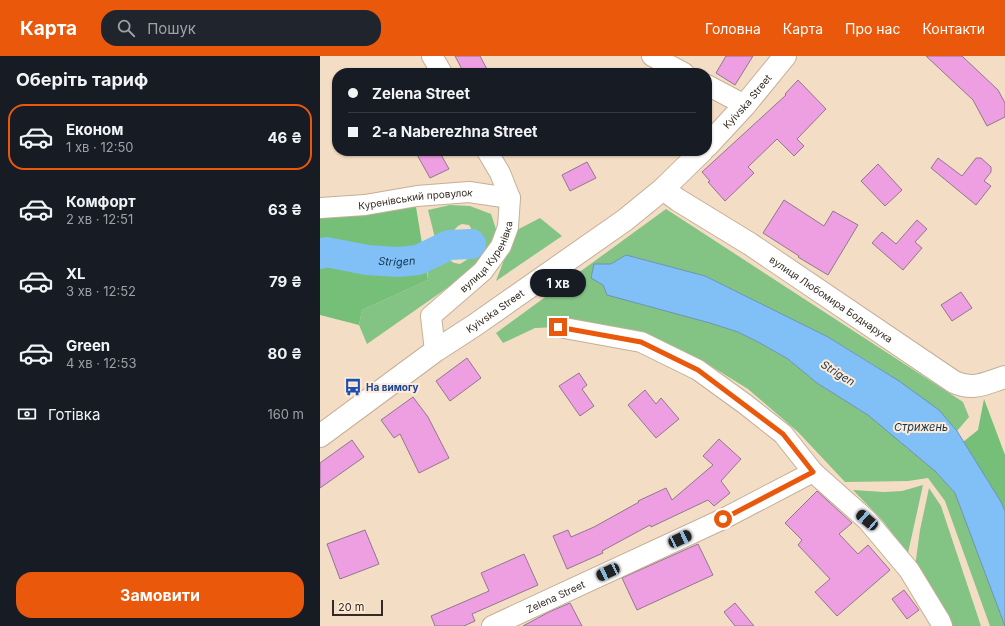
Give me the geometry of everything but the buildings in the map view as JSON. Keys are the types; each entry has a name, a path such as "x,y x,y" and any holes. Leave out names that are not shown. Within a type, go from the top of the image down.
{"main road":[{"name":"Kyivska Street","path":"712,141 745,105 785,56"},
{"name":"Kyivska Street","path":"320,436 435,351 475,325 625,220 663,189 697,156"},
{"name":"вулиця Любомира Боднарука","path":"663,189 678,200 750,244 954,382 963,386 972,387 1005,377"}],"street":[{"path":"432,56 439,68"},
{"path":"652,56 675,68"},
{"path":"712,88 745,105"},
{"name":"вулиця Куренівка","path":"435,351 431,316 483,272 501,246 508,227 510,198 500,173 491,156"},
{"name":"Куренівський провулок","path":"320,208 365,205 417,196 469,192 510,198"},
{"path":"558,327 641,342 698,370 783,434 813,472 867,520 909,570 942,626"},
{"name":"Zelena Street","path":"492,626 723,519 813,472"}],"green space":[{"path":"450,205 470,206 491,214 499,238 487,260 367,344 359,325 362,310 428,280 426,256 447,251 449,259 454,263 460,264 468,259 473,238 469,225 462,224 457,227 454,230 450,240 436,242 428,210"},
{"path":"416,207 428,280 362,310 359,325 320,315 320,212"},
{"path":"666,209 963,402 969,417 957,431 939,410 874,365 828,337 705,276 626,255 611,264 594,265 591,278 639,303 738,332 788,359 817,383 868,415 935,471 955,493 1005,626 990,626 945,501 928,478 908,481 845,482 798,432 748,389 701,360 641,342 559,327 535,328 503,343 496,333"},
{"path":"540,218 562,236 496,281 515,231"},
{"path":"984,399 1005,455 1005,511 1001,502 963,442 978,430"},
{"path":"923,485 908,553 882,520 853,490 884,492 902,491"},
{"path":"929,488 941,506 981,626 948,626 915,567 920,530"}],"water":[{"name":"Стрижень","path":"626,255 705,276 828,337 899,381 939,410 957,431 1001,502 1005,511 1005,626 955,493 935,471 868,415 817,383 788,359 760,343 738,332 710,323 607,295 603,285 591,278 594,264 611,264"}],"waterway":[{"name":"Strigen","path":"320,254 326,252 367,260 398,262 418,260 449,245 471,244"}],"place":[{"name":"На вимогу","path":"353,387"}],"route":[{"path":"558,327 641,342 698,370 783,434 813,472 723,519"}]}
